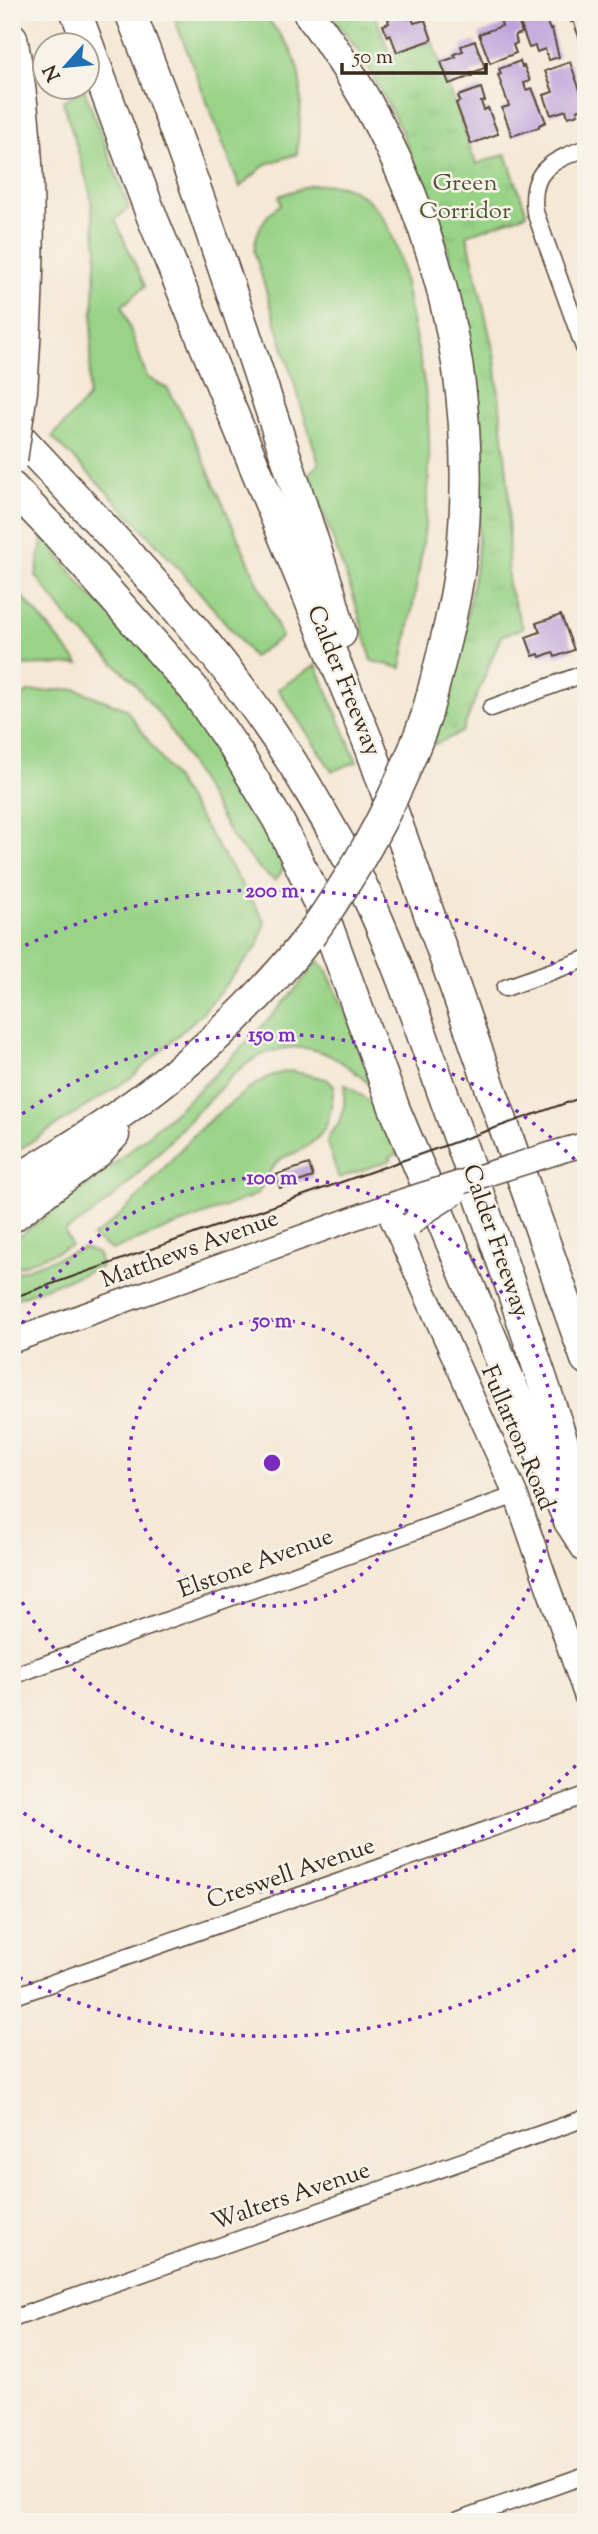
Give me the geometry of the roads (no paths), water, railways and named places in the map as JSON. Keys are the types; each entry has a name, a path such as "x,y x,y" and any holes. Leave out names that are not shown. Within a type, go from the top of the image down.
{"highway":[{"name":"Calder Freeway","path":"76,12 152,217 371,749 586,1359"},
{"path":"130,12 181,144 321,566 371,749"},
{"path":"12,1217 99,1152 160,1087 237,1018 282,971 339,896 381,823 426,717 455,601 463,541 466,475 458,366 437,268 399,165 366,99 308,12"},
{"path":"12,38 18,66 27,171 30,280 22,391 12,460"},
{"name":"Calder Freeway","path":"12,429 167,595 217,657 305,784 357,876 398,970 504,1261 586,1512"},
{"path":"12,487 193,688 237,752 278,820 321,908 375,1059 450,1244 569,1521 586,1547"},
{"path":"12,1182 117,1118 160,1087"}],"main road":[{"name":"Matthews Avenue","path":"12,1341 280,1247 394,1203 575,1147"},
{"path":"405,1248 405,1234 411,1224 425,1212 482,1177"},
{"name":"Fullarton Road","path":"394,1203 405,1248 516,1494 586,1696"}],"street":[{"path":"586,148 551,163 540,176 534,191 535,212 586,353"},
{"path":"491,708 586,673"},
{"path":"505,988 586,959"},
{"name":"Elstone Avenue","path":"12,1676 516,1494"},
{"name":"Creswell Avenue","path":"12,1997 586,1795"},
{"name":"Walters Avenue","path":"12,2319 586,2119"},
{"path":"453,2522 586,2475"}],"tram line":[{"path":"12,1298 586,1096"}],"park label":[{"name":"Green Corridor","path":"465,198"}]}
